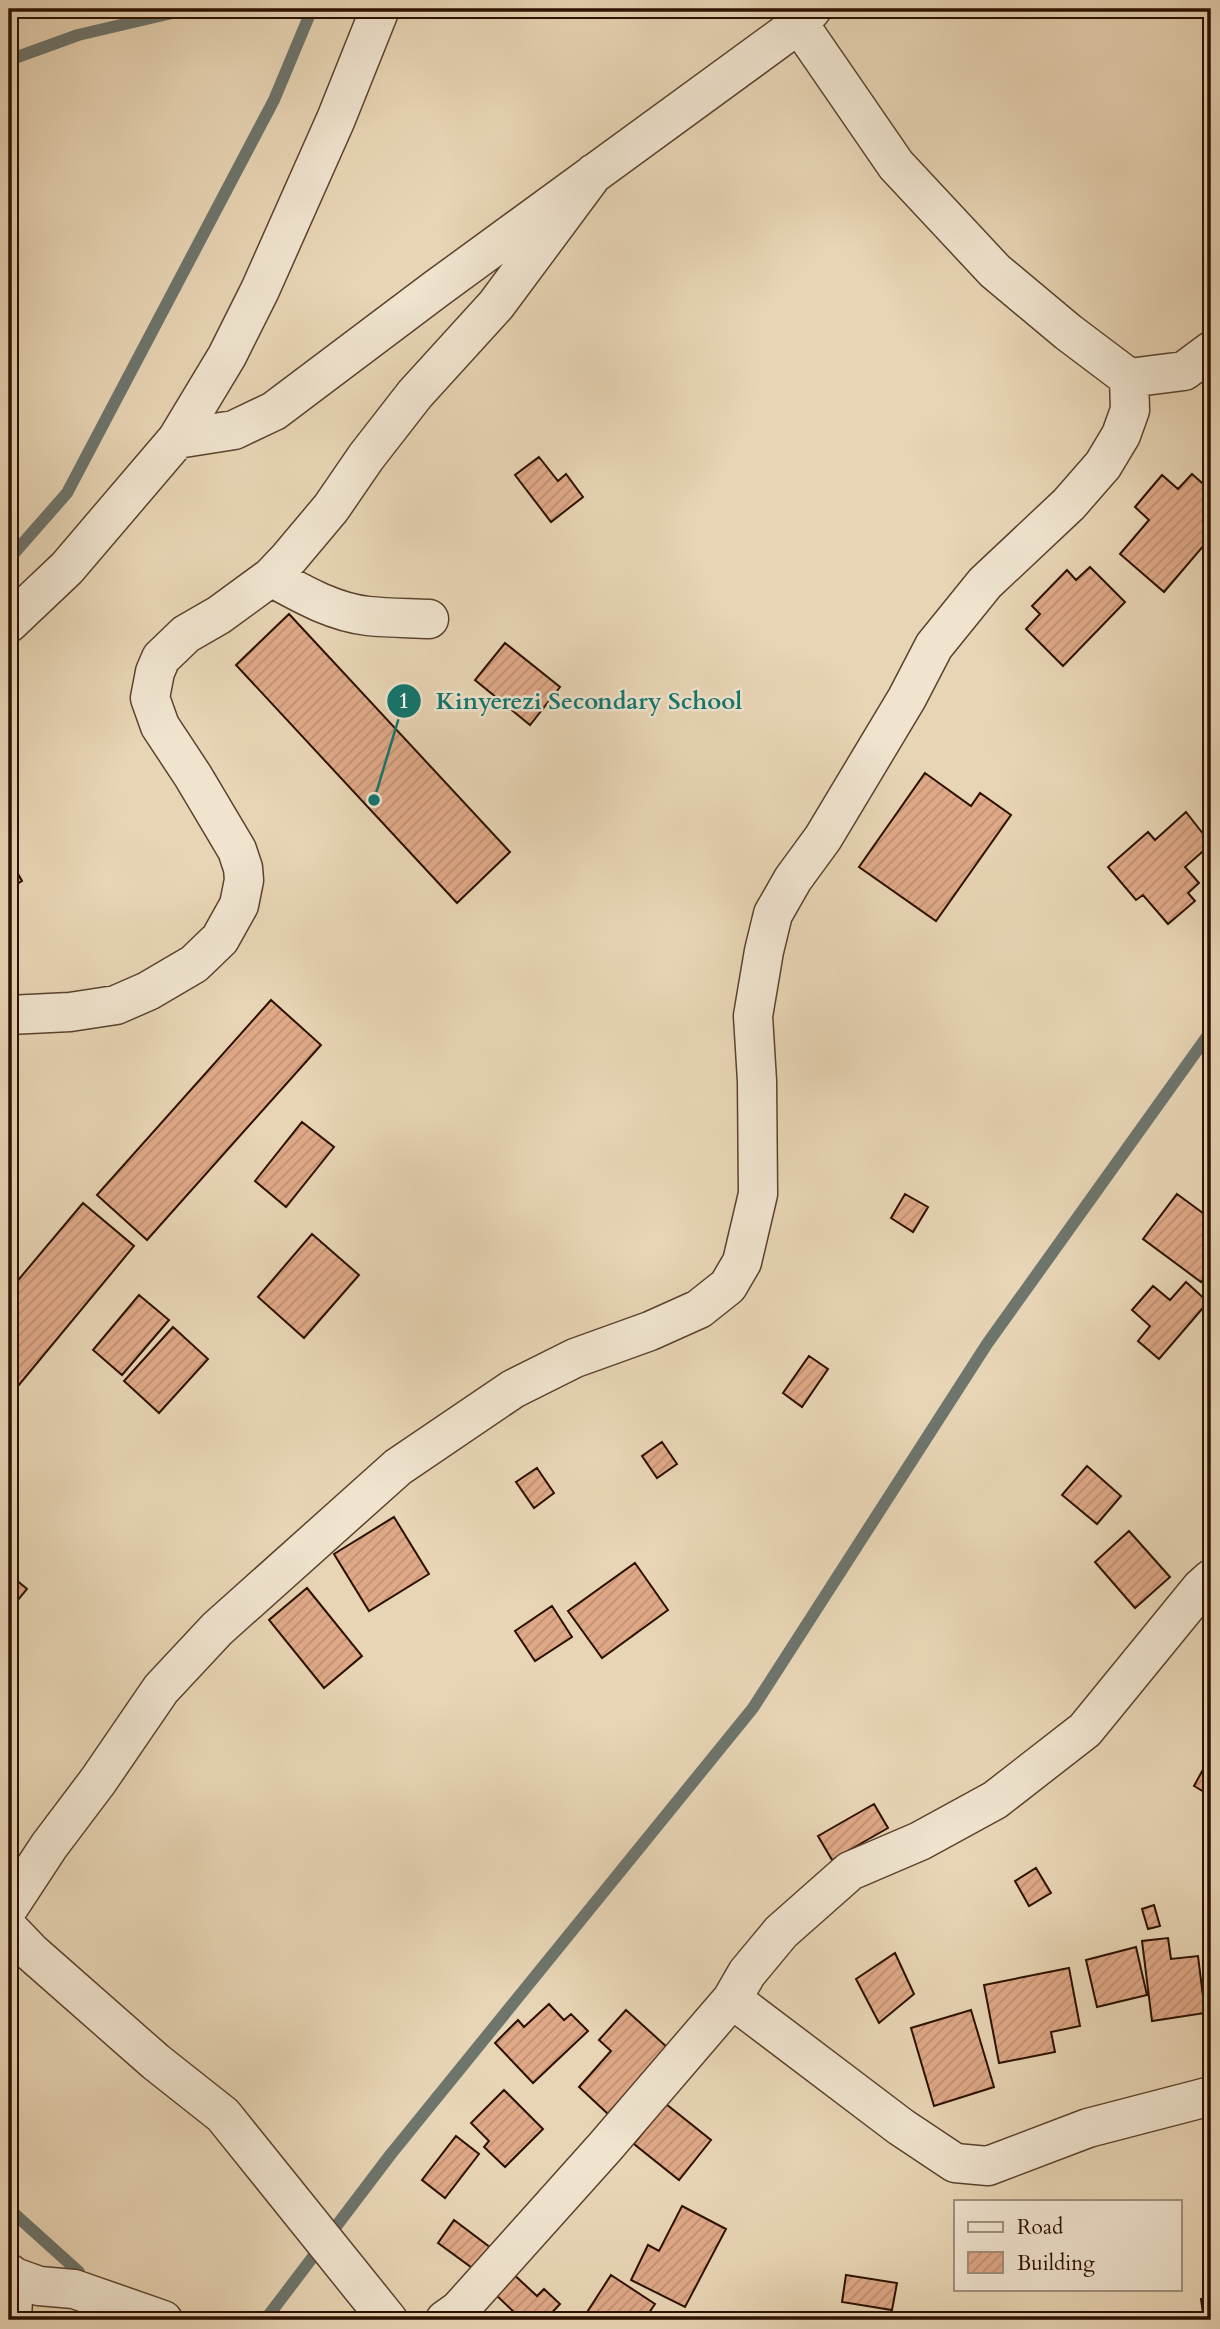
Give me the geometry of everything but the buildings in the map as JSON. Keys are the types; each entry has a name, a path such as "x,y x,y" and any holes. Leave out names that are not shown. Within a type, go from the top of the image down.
{"street":[{"path":"9,623 67,568 177,439 227,356 260,290 336,119 380,9"},
{"path":"177,439 234,430 274,411 806,17 896,166 995,271 1068,332 1129,378 1184,371 1211,351"},
{"path":"9,1015 70,1012 116,1005 148,991 194,964 228,928 243,891 243,867 237,850 160,726 150,698 151,685 161,658 186,634 219,615 271,577 331,508 415,394 496,305 594,173"},
{"path":"9,1907 161,1689 217,1629 398,1467 513,1389 575,1358 699,1309 728,1286 742,1262 758,1194 757,1081 752,1016 774,914 793,879 823,838 894,720 934,646 985,583 1069,505 1103,465 1121,435 1130,410 1129,378"},
{"path":"271,577 325,605 343,610 366,616 429,619"},
{"path":"445,2320 459,2310 605,2147 732,1999 747,1973 780,1932 850,1871 920,1841 995,1800 1085,1730 1211,1579"},
{"path":"9,1929 31,1952 156,2062 223,2115 388,2320"},
{"path":"732,1999 901,2127 955,2163 988,2166 1088,2128 1211,2096"},
{"path":"12,2320 11,2275 39,2286 74,2289 163,2320"}],"waterway":[{"path":"9,60 78,35 189,9"},
{"path":"9,559 67,493 274,100 312,9"},
{"path":"265,2320 391,2154 753,1708 987,1344 1211,1031"},
{"path":"9,2209 79,2272 75,2285"}],"place":[{"name":"Kinyerezi Secondary School","path":"374,800"}]}
